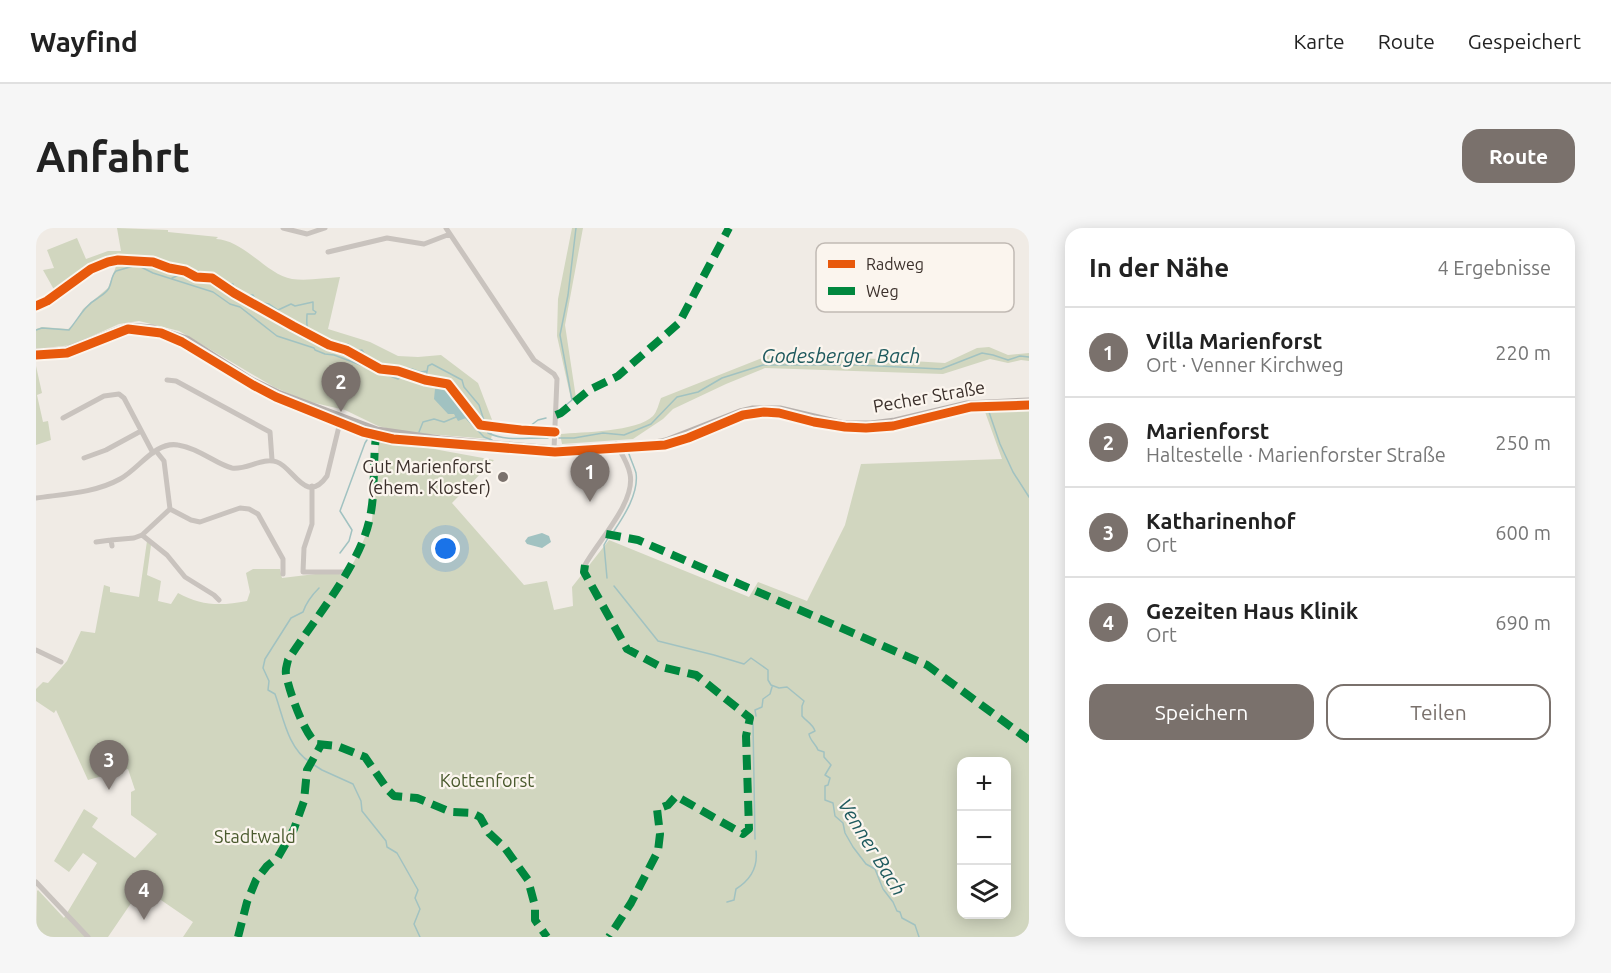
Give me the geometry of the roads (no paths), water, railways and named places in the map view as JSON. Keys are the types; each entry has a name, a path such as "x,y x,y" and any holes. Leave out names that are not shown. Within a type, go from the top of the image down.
{"main road":[{"name":"Pecher Straße","path":"36,352 66,350 128,326 153,328 187,339 251,380 341,418 392,433 554,448 650,444 666,441 740,412 753,410 780,409 844,424 871,424 967,404 1029,401"}],"street":[{"path":"283,228 306,234 325,228"},
{"path":"446,228 534,360 554,374 557,380 554,448"},
{"path":"328,252 383,239 424,244 450,234"},
{"path":"167,380 176,381 270,432 272,460"},
{"path":"63,418 104,396 115,394 124,398 154,452 164,461 170,509"},
{"path":"36,498 83,491 121,479 154,452 168,445 179,445 203,452 233,468 272,460 287,467 300,483 312,486 322,483 327,476 341,418"},
{"path":"84,458 106,450 141,431"},
{"path":"585,565 612,524 630,487 627,465 616,444"},
{"path":"312,486 312,524 304,548 303,572 345,572"},
{"path":"170,509 200,522 240,508 249,509 258,514 283,559 283,574"},
{"path":"96,542 112,543 141,535 170,509"},
{"path":"141,535 167,555 185,577 214,594 219,600"},
{"path":"36,650 61,662"},
{"path":"36,882 88,937"}],"water":[{"path":"435,389 451,394 462,407 466,418 458,421 454,414 448,414 434,399"},
{"path":"542,533 549,536 551,542 542,548 527,544 525,541 528,537"}],"waterway":[{"path":"560,410 572,400 560,335 568,295 576,228"},
{"name":"Godesberger Bach","path":"36,330 42,328 69,330 85,308 108,290 116,271 137,265 153,273 213,292 230,304 240,307 277,336 398,379 406,374 426,377 428,366 432,364 462,380 464,387 479,405 488,433 510,438 548,438"},
{"path":"191,273 198,271 205,275 214,275 227,285 233,284 235,291 244,296 253,295 257,302 269,304 278,310 291,304 295,306 313,302 313,310 316,312 307,314 307,326 310,333 318,338 332,343 340,342 342,347 348,344 357,351 362,350 366,356 384,365 421,372 427,371"},
{"path":"172,278 184,273"},
{"name":"Godesberger Bach","path":"559,438 603,433 624,435 651,424 677,397 698,392 722,378 763,365 858,365 941,369 982,353 1008,360 1020,356 1029,357"},
{"path":"989,412 1013,472 1029,497"},
{"path":"419,432 423,422 434,419 444,422 456,417"},
{"path":"465,417 484,437 492,440"},
{"path":"526,429 538,420 546,418"},
{"path":"340,553 349,541 352,530 340,511 365,443 370,435 375,436"},
{"path":"378,437 492,451"},
{"name":"Venner Bach","path":"614,531 630,504 635,488 636,473 628,451"},
{"name":"Venner Bach","path":"607,578 604,545 608,538"},
{"name":"Venner Bach","path":"614,586 658,641 744,664 751,658 768,670 768,680 771,685 779,688 787,687 804,701 802,716 815,731 809,734 818,750 824,752 824,757 831,765 825,775 830,778 828,785 825,786 825,800 833,803 835,816 843,823 845,833 853,847 866,864 875,869 883,889 897,911 900,912 902,918 915,925 919,937"},
{"path":"310,762 291,741 275,694 268,690 269,681 263,668 265,659 291,618 303,612 319,588"},
{"path":"756,716 755,710 762,707 763,699 770,694 772,687"},
{"path":"753,723 755,839"},
{"path":"311,763 353,784 361,801 362,811 386,841 387,847 397,853 418,890 415,898 420,909 414,924 420,937"},
{"path":"727,902 734,900 736,889 752,873 756,863 756,851"}],"place":[{"name":"Marienforst","path":"341,412"},
{"name":"Gut Marienforst (ehem. Kloster)","path":"503,477"},
{"name":"Villa Marienforst","path":"590,502"},
{"name":"Katharinenhof","path":"109,790"},
{"name":"Gezeiten Haus Klinik","path":"144,920"}],"park label":[{"name":"Kottenforst","path":"487,781"},
{"name":"Stadtwald","path":"255,837"}]}
